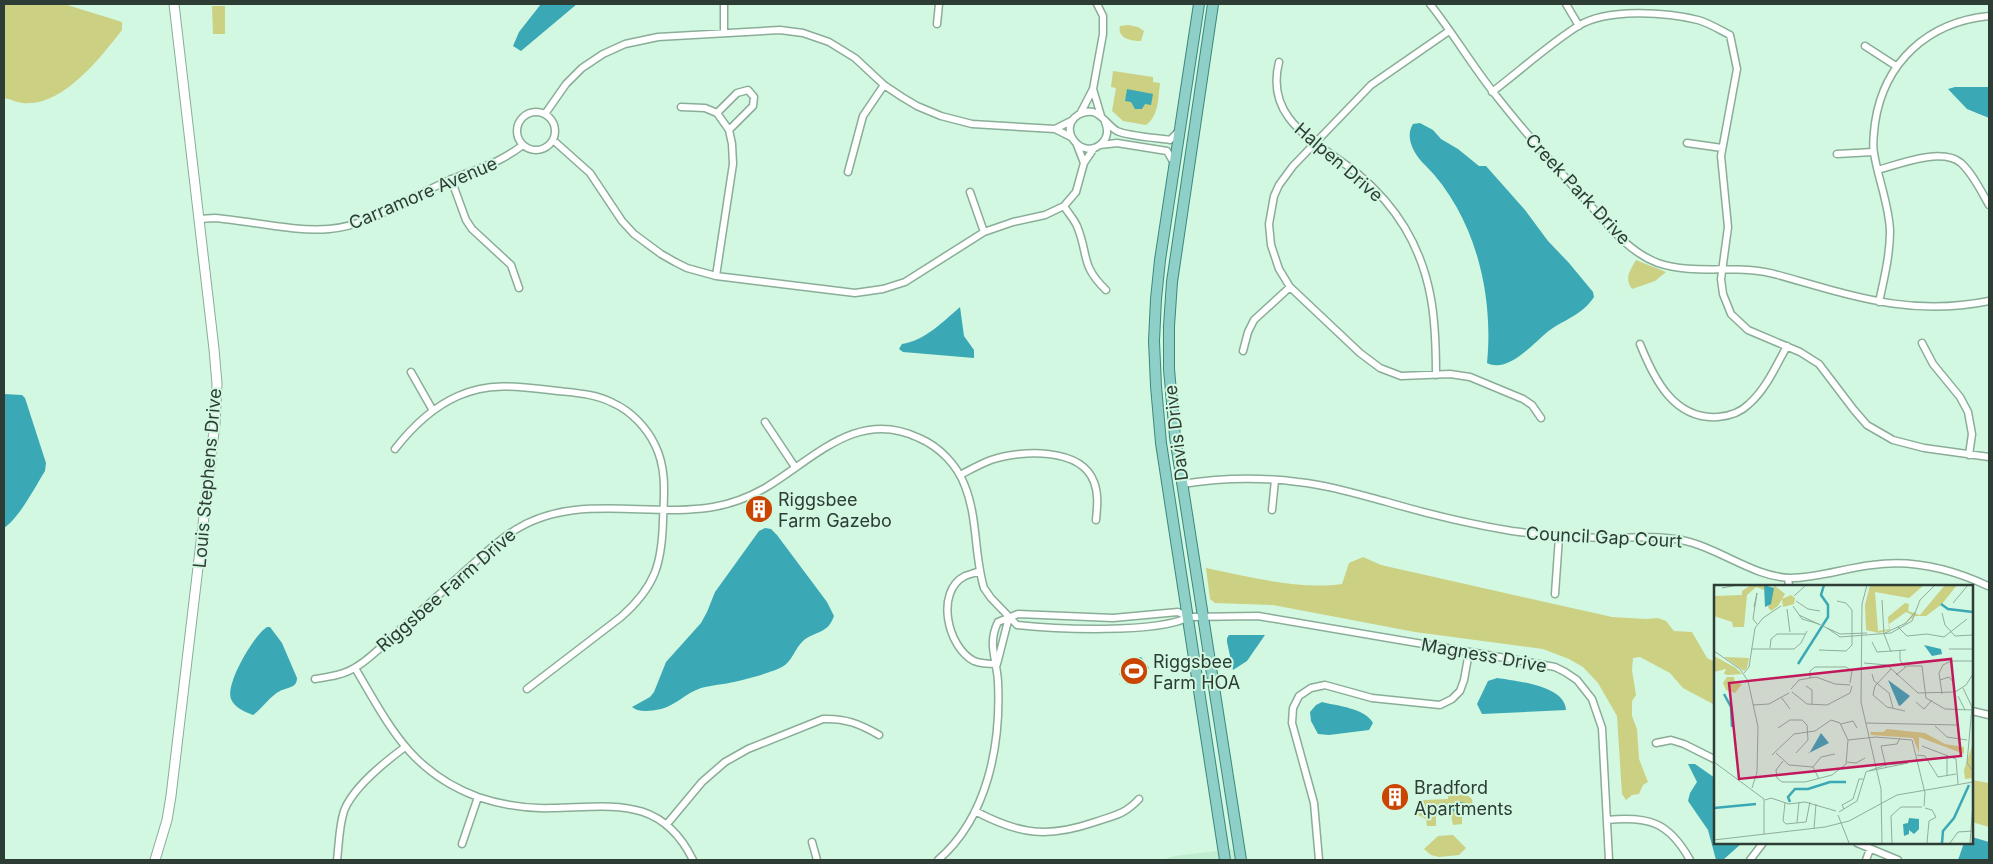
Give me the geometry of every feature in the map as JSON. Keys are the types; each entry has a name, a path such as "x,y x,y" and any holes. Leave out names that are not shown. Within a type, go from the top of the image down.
{"main road":[{"name":"Davis Drive","path":"1199,4 1156,299 1155,380 1161,443 1225,860"},
{"name":"Davis Drive","path":"1213,4 1175,254 1169,326 1172,407 1182,484 1240,860"}],"street":[{"name":"Louis Stephens Drive","path":"155,860 166,820 172,788 216,423 216,374 174,4"},
{"path":"724,4 724,32"},
{"path":"937,24 939,4"},
{"path":"1055,129 1073,120 1080,114 1093,89 1104,24 1097,4"},
{"name":"Creek Park Drive","path":"1430,4 1492,92 1529,137 1626,244 1648,258 1672,266 1758,270 1879,302 1927,307 1951,307 1989,300"},
{"path":"1566,4 1579,26"},
{"path":"1492,92 1579,26 1600,17 1632,13 1699,20 1730,35 1737,68 1722,148 1721,162 1728,227 1721,279 1723,294 1731,314 1748,330 1787,346 1819,364 1867,425 1879,433 1905,445 1989,457"},
{"path":"1879,302 1889,249 1890,231 1873,152 1877,111 1885,87 1896,66 1916,45 1935,31 1952,24 1989,16"},
{"path":"545,114 574,75 594,59 613,48 648,38 780,30 803,33 820,38 847,52 884,85 917,106 954,121 987,126 1055,129 1071,137 1083,148 1116,143 1167,151 1175,164"},
{"path":"1449,31 1379,79 1285,175 1274,196 1271,210 1269,233 1274,256 1290,287 1380,368 1401,376 1450,374 1470,377 1496,387 1532,405 1541,418"},
{"path":"1865,46 1896,66"},
{"name":"Halpen Drive","path":"1279,62 1276,85 1280,100 1291,122 1315,144 1368,182 1396,214 1412,242 1427,277 1434,311 1436,375"},
{"path":"848,172 863,116 884,85"},
{"path":"553,140 590,173 622,220 647,245 687,268 716,276 842,292 868,292 896,285 917,276 984,232 1013,222 1045,215 1064,206 1076,192 1084,163 1106,137 1107,127 1093,89"},
{"path":"717,113 740,91 748,90 754,97 753,106 729,130"},
{"path":"682,107 704,108 717,113 729,130 732,144 733,164 716,276"},
{"path":"534,112 550,117 555,128 553,140 539,150 533,150 523,145 517,130 520,120 534,112"},
{"path":"1080,114 1091,112 1103,119 1118,132 1170,140 1180,131"},
{"path":"1071,137 1070,126 1073,120"},
{"path":"1688,143 1722,148"},
{"name":"Carramore Avenue","path":"199,219 233,220 311,229 339,228 375,216 451,179 496,163 523,145"},
{"path":"1078,145 1084,163"},
{"path":"1837,154 1873,152"},
{"path":"1878,170 1936,156 1950,158 1960,162 1972,175 1989,205"},
{"path":"451,179 469,224 479,237 511,266 519,288"},
{"path":"970,192 984,232"},
{"path":"1064,206 1077,227 1088,268 1094,278 1106,290"},
{"path":"1243,351 1248,332 1254,320 1290,287"},
{"path":"1922,342 1932,364 1960,397 1968,412 1972,434 1970,454"},
{"path":"1640,344 1658,382 1667,394 1677,404 1692,413 1712,417 1730,415 1741,411 1749,405 1762,390 1787,346"},
{"path":"411,372 432,410"},
{"path":"395,450 416,425 432,410 469,392 481,388 505,385 581,394 614,403 641,424 656,446 664,474 664,509 661,558 650,583 641,596 621,617 527,689"},
{"path":"765,422 796,467"},
{"name":"Riggsbee Farm Drive","path":"315,679 334,676 355,668 501,539 518,528 546,515 569,510 705,508 734,502 766,487 842,437 860,431 882,429 901,431 926,441 943,454 960,475 970,502 984,588 1009,618"},
{"path":"960,475 991,460 1018,454 1043,454 1071,458 1085,468 1094,482 1098,496 1096,520"},
{"name":"Council Gap Court","path":"1182,484 1236,479 1275,480 1327,487 1469,523 1559,536 1654,537 1679,540 1703,546 1756,569 1788,578 1805,577 1872,564 1902,563 1942,569 1988,586"},
{"path":"1272,510 1275,480"},
{"path":"1555,594 1559,536"},
{"path":"980,571 966,576 955,586 947,606 949,626 955,641 968,656 981,663 997,664"},
{"path":"1788,578 1789,585"},
{"path":"997,664 992,653 994,633 998,622 1018,614 1113,618 1178,612 1189,617"},
{"path":"1009,618 1017,625 1098,628 1153,626 1179,622 1189,617 1203,616"},
{"name":"Magness Drive","path":"1203,616 1258,616 1469,652 1555,667 1577,680 1592,699 1602,728 1609,860"},
{"path":"938,860 956,842 976,811 989,772 996,740 998,715 997,664 1009,618"},
{"path":"1319,860 1314,803 1292,722 1292,708 1299,696 1311,688 1325,685 1372,698 1440,705 1452,699 1460,691 1469,652"},
{"path":"355,668 381,712 405,747 439,776 478,797 516,807 613,806 631,808 653,816 667,824 693,860"},
{"path":"1973,711 1989,715"},
{"path":"667,824 712,771 748,749 823,719 834,718 854,722 879,735"},
{"path":"1656,743 1671,740 1684,744 1714,759"},
{"path":"337,860 342,817 349,800 367,780 405,747"},
{"path":"462,844 478,797"},
{"path":"976,811 1011,827 1033,831 1056,832 1072,830 1121,814 1129,810 1139,798"},
{"path":"1607,820 1634,818 1648,820 1660,825 1677,839 1690,860"},
{"path":"812,842 817,860"},
{"path":"1750,860 1762,844"},
{"path":"1859,844 1898,860"},
{"path":"1866,860 1870,849"}],"shaded area":[{"path":"1234,849 1236,860 1162,860 1174,856"}],"green space":[{"path":"4,4 64,4 122,22 122,30 92,66 66,89 52,98 37,102 20,103 4,98"},
{"path":"212,6 225,6 225,34 213,34"},
{"path":"1120,26 1138,27 1144,31 1141,41 1123,36"},
{"path":"1113,71 1153,77 1153,82 1160,83 1156,112 1146,125 1123,121 1112,111 1116,88 1111,87"},
{"path":"1636,260 1666,272 1655,281 1632,289 1628,278"},
{"path":"1363,557 1381,565 1612,617 1658,618 1666,621 1674,631 1692,632 1707,658 1714,662 1714,704 1683,688 1670,673 1640,657 1633,658 1632,670 1636,695 1632,701 1632,716 1637,729 1639,759 1648,782 1643,785 1639,794 1632,795 1626,800 1622,794 1617,716 1598,683 1583,667 1569,659 1543,649 1415,632 1273,605 1215,603 1210,599 1206,568 1274,582 1325,585 1342,584 1349,563"},
{"path":"1973,780 1989,783 1989,827 1973,822"},
{"path":"1448,795 1467,795 1472,799 1473,809 1470,814 1462,816 1462,824 1453,825 1451,815 1436,816 1436,826 1427,826 1426,819 1418,815 1419,803 1424,800 1448,799"},
{"path":"1453,835 1466,848 1459,855 1439,857 1431,855 1424,849 1438,836"}],"water":[{"path":"541,4 577,4 521,51 513,46 519,32"},
{"path":"1955,87 1989,87 1989,118 1967,109 1948,89"},
{"path":"1127,89 1153,94 1151,105 1145,104 1142,109 1135,109 1131,102 1125,101"},
{"path":"1420,123 1433,130 1441,139 1458,149 1479,166 1486,166 1593,292 1594,297 1585,308 1550,330 1521,355 1504,364 1495,365 1487,363 1487,310 1484,283 1477,257 1457,207 1412,146 1410,140 1411,129 1413,124"},
{"path":"960,307 964,336 974,350 974,358 903,352 899,349 902,344 926,335"},
{"path":"4,394 22,395 25,398 46,463 45,471 27,501 16,517 4,528"},
{"path":"765,528 771,529 777,535 827,602 834,616 831,622 825,629 803,641 788,662 777,669 729,683 701,688 661,709 642,711 632,707 650,697 654,692 666,662 701,623 715,592 759,531"},
{"path":"267,627 270,627 282,643 297,681 294,685 276,693 253,715 235,705 231,699 230,692 236,672 248,649"},
{"path":"1229,635 1265,635 1247,661 1233,670 1227,642"},
{"name":"Riggsbee Farm HOA","path":"1141,657 1149,668 1127,684 1119,674 1130,666 1129,659"},
{"path":"1497,678 1526,683 1548,690 1557,695 1563,702 1566,710 1482,714 1477,704 1488,681"},
{"path":"1322,702 1357,711 1364,714 1373,723 1369,730 1329,735 1318,734 1311,721 1310,712 1316,705"},
{"path":"1688,764 1695,764 1714,777 1714,844 1741,844 1723,860 1716,860 1708,830 1688,801 1690,793 1697,782"},
{"path":"1460,802 1465,803 1467,806 1464,812 1438,812 1437,805 1457,804"},
{"path":"1973,837 1989,842 1989,860 1958,860 1964,844 1973,844"}],"place":[{"name":"Riggsbee Farm Gazebo","path":"759,509"},
{"name":"Riggsbee Farm HOA","path":"1134,671"},
{"name":"Bradford Apartments","path":"1395,797"}]}
